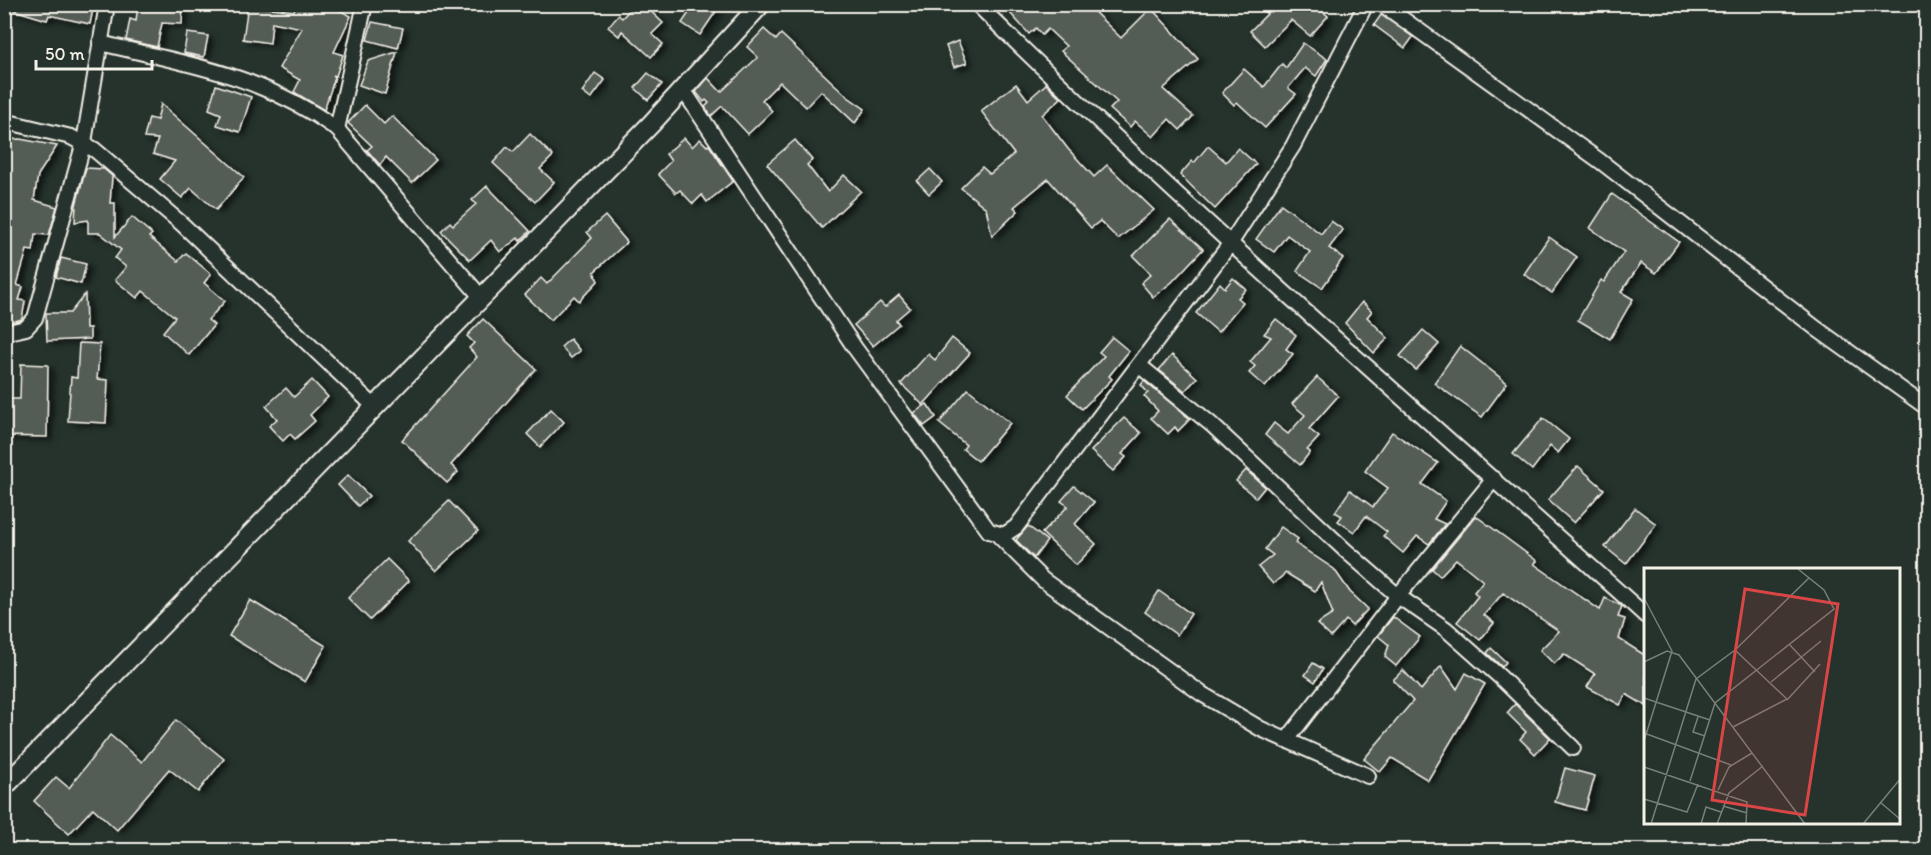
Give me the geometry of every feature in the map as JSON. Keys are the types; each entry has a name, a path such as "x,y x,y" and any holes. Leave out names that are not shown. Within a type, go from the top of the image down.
{"street":[{"path":"4,333 26,328 35,318 84,142 107,4"},
{"path":"337,129 366,4"},
{"path":"4,787 651,124 761,4"},
{"path":"976,4 1100,126 1340,346 1494,479 1644,614"},
{"path":"999,536 1012,531 1140,366 1230,244 1293,146 1366,4"},
{"path":"1382,4 1600,162 1817,329 1926,407"},
{"path":"100,43 258,83 303,105 337,129 481,297"},
{"path":"682,88 855,348 989,531 999,536 1043,580 1202,694 1286,741 1368,776"},
{"path":"4,121 84,142 182,224 376,408"},
{"path":"1140,366 1212,425 1398,596 1446,629 1500,677 1573,748"},
{"path":"1286,741 1398,596 1494,479"}],"building":[{"path":"7,4 94,4 90,24 49,15 47,20 7,8"},
{"path":"138,4 183,4 182,24 162,23 157,47 126,40 130,19 136,21"},
{"path":"296,4 327,4 351,16 334,52 343,55 336,76 333,75 335,77 324,110 294,92 300,80 279,68 302,28 272,22 270,43 243,39 248,5 294,11"},
{"path":"635,4 643,4 663,23 652,34 663,44 651,57 622,31 619,36 608,27 618,15 622,18"},
{"path":"695,4 721,4 700,35 682,23"},
{"path":"1002,4 1086,4 1121,38 1151,8 1198,59 1163,89 1193,116 1180,130 1169,119 1153,137 1135,121 1130,127 1110,109 1117,102 1061,51 1066,46 1048,29 1042,35 1036,28 1029,34"},
{"path":"1256,4 1314,4 1328,16 1310,36 1291,20 1265,46 1250,31 1267,14"},
{"path":"1381,15 1413,37 1405,48 1374,25"},
{"path":"372,22 403,28 398,48 367,40"},
{"path":"764,29 776,40 781,34 848,97 865,109 855,123 821,91 806,107 780,82 762,100 772,111 748,134 722,106 711,116 705,107 709,103 706,100 704,102 696,92 708,78 721,92 758,57 747,47"},
{"path":"187,33 208,36 204,57 184,53"},
{"path":"958,41 967,63 954,67 946,46"},
{"path":"1303,43 1327,59 1316,76 1305,68 1288,88 1296,94 1265,128 1237,102 1234,105 1222,93 1244,69 1264,87 1282,64 1286,68"},
{"path":"397,52 385,94 359,85 368,61"},
{"path":"595,73 605,80 591,99 582,92"},
{"path":"648,73 662,84 648,100 635,88"},
{"path":"1016,84 1028,100 1046,84 1061,98 1042,115 1068,149 1094,177 1107,165 1154,210 1118,239 1100,221 1091,228 1048,179 1014,207 1018,211 992,236 986,208 961,188 982,167 990,174 1014,154 981,111"},
{"path":"216,85 251,97 240,132 217,125 221,114 209,109"},
{"path":"161,104 244,177 216,210 191,188 182,198 160,179 175,161 153,154 158,139 144,138 149,118 157,120"},
{"path":"365,105 384,124 392,116 436,160 412,183 386,157 380,165 367,150 372,146 348,123"},
{"path":"530,134 553,156 540,169 554,182 535,202 493,163 507,147 513,152"},
{"path":"684,138 692,147 700,139 707,146 709,145 733,181 707,202 702,195 693,204 680,190 676,193 658,174 671,161 666,154"},
{"path":"20,139 57,146 38,175 34,200 57,207 49,235 35,234 33,251 27,250 17,285 23,287 19,300 25,301 22,319 4,324 4,140"},
{"path":"795,140 812,160 807,165 828,192 844,175 861,191 822,228 767,164"},
{"path":"1208,146 1226,162 1238,148 1256,164 1215,209 1180,175"},
{"path":"86,168 104,169 112,176 110,203 115,203 115,237 132,217 152,234 149,237 178,261 186,253 211,274 204,283 225,301 208,320 214,325 189,355 163,332 175,317 143,291 137,298 115,280 126,267 115,258 121,250 100,233 88,233 88,220 75,222 76,205"},
{"path":"930,169 942,182 929,194 917,181"},
{"path":"487,186 530,231 520,241 518,238 500,252 491,240 470,260 441,231 450,222 453,225 476,204 472,200"},
{"path":"1612,194 1679,242 1656,273 1641,263 1621,292 1633,299 1610,339 1578,320 1601,280 1604,282 1624,252 1590,228"},
{"path":"1281,204 1321,234 1331,221 1343,230 1329,248 1343,258 1322,288 1297,271 1310,252 1287,235 1274,252 1256,239"},
{"path":"605,216 627,242 594,272 598,281 579,301 574,296 551,320 525,295 541,278 547,284 592,238 587,232"},
{"path":"1170,219 1203,249 1172,282 1153,297 1141,283 1151,274 1133,256"},
{"path":"1549,237 1577,257 1552,293 1524,274"},
{"path":"61,258 86,264 81,284 56,277"},
{"path":"1233,278 1246,289 1238,298 1243,302 1218,332 1196,313 1220,283 1225,288"},
{"path":"85,294 86,328 90,328 90,339 47,341 46,313 70,313"},
{"path":"899,295 910,308 896,320 899,324 873,346 854,325 880,302 885,307"},
{"path":"1362,302 1372,311 1367,317 1388,338 1374,353 1345,323"},
{"path":"483,319 536,369 451,465 458,472 447,483 402,440 477,357 469,348 474,343 467,336"},
{"path":"1276,319 1296,335 1286,349 1293,354 1265,387 1249,373 1255,366 1250,362 1271,337 1264,334"},
{"path":"1423,330 1439,344 1416,370 1400,356"},
{"path":"1112,337 1129,351 1109,376 1112,379 1082,409 1067,395 1104,356 1099,352"},
{"path":"952,338 970,353 923,405 901,384 928,354 935,360"},
{"path":"570,339 580,351 571,358 561,347"},
{"path":"79,343 100,344 97,379 108,380 106,423 68,421 71,377 77,378"},
{"path":"1460,346 1507,383 1482,417 1434,383"},
{"path":"1172,355 1197,378 1185,391 1159,370"},
{"path":"21,364 48,365 47,437 4,436 4,399 20,399"},
{"path":"1317,377 1338,396 1309,429 1319,437 1307,450 1310,452 1300,465 1265,435 1274,423 1288,434 1305,415 1292,404"},
{"path":"312,380 328,397 310,415 315,421 295,439 290,434 283,441 269,426 277,419 266,406 286,388 294,397"},
{"path":"1144,381 1190,419 1178,431 1175,427 1168,434 1151,418 1158,411 1144,396 1148,393 1141,385"},
{"path":"968,389 1010,423 978,461 963,449 966,445 939,423"},
{"path":"927,404 936,417 924,426 914,413"},
{"path":"551,409 564,422 540,447 527,434"},
{"path":"1124,418 1141,433 1122,454 1126,457 1113,471 1091,451"},
{"path":"1543,418 1569,439 1558,453 1550,446 1532,470 1513,454"},
{"path":"1392,432 1438,463 1422,484 1446,501 1434,519 1445,524 1429,544 1417,536 1403,553 1383,536 1387,532 1366,516 1354,532 1338,521 1342,516 1335,512 1350,490 1373,507 1388,488 1365,471"},
{"path":"1578,466 1604,489 1574,523 1548,500"},
{"path":"1246,470 1265,487 1256,498 1236,481"},
{"path":"348,475 369,496 358,506 338,485"},
{"path":"1074,486 1094,502 1075,524 1096,544 1076,565 1042,533 1068,506 1061,501"},
{"path":"449,501 478,531 436,571 408,541"},
{"path":"1635,508 1656,524 1626,564 1605,547"},
{"path":"1476,516 1537,561 1534,564 1600,610 1605,598 1622,606 1618,617 1625,619 1619,639 1644,655 1644,705 1626,694 1620,705 1587,687 1595,674 1564,654 1554,664 1540,650 1559,631 1503,593 1484,615 1494,623 1480,640 1457,622 1478,596 1474,592 1483,581 1456,559 1440,576 1432,569"},
{"path":"1028,526 1047,541 1034,558 1016,540"},
{"path":"1281,527 1298,539 1295,543 1334,569 1350,592 1368,609 1352,626 1346,620 1331,637 1317,624 1333,614 1321,582 1315,591 1286,573 1273,584 1258,567 1273,555 1265,549"},
{"path":"387,559 409,581 370,620 348,598"},
{"path":"1159,591 1191,614 1177,635 1145,612"},
{"path":"250,600 326,646 305,682 229,636"},
{"path":"1393,617 1420,637 1396,666 1385,657 1389,645 1378,636"},
{"path":"1491,648 1506,662 1502,667 1487,653"},
{"path":"1313,663 1323,669 1315,682 1305,675"},
{"path":"1441,666 1457,689 1466,673 1485,684 1428,780 1392,758 1380,772 1364,759 1413,701 1393,680 1403,670 1421,690"},
{"path":"1515,704 1550,738 1535,754 1520,739 1526,732 1507,713"},
{"path":"176,720 224,759 198,792 169,769 117,830 93,808 69,834 34,801 56,777 69,788 110,735 142,762"},
{"path":"1565,768 1595,776 1585,810 1555,802"}]}
